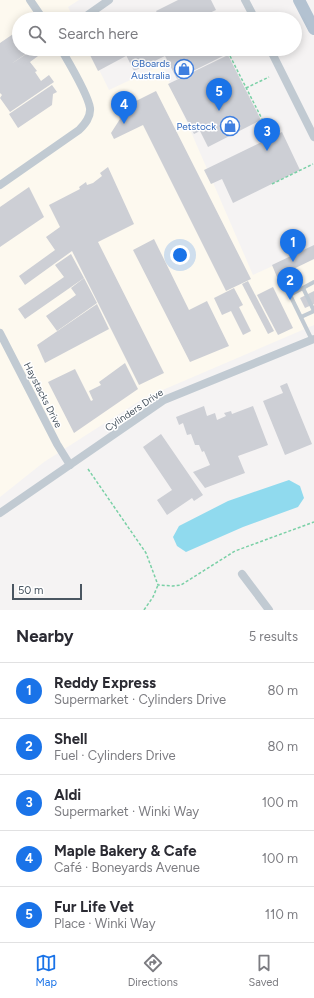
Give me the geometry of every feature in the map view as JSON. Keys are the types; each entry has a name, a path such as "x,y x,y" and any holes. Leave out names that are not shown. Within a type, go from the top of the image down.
{"main road":[{"path":"299,0 314,29"}],"street":[{"path":"30,0 38,12"},
{"path":"92,12 109,0"},
{"path":"245,0 251,12"},
{"path":"0,185 79,130 87,122 90,109 65,56"},
{"path":"274,56 314,137"},
{"name":"Haystacks Drive","path":"0,333 57,444 70,465"},
{"name":"Cylinders Drive","path":"0,513 164,400 313,339"},
{"path":"242,574 269,610"}],"lane":[{"path":"313,339 290,295 314,282"},
{"path":"301,317 314,311 303,288"}],"path":[{"path":"230,56 262,119"},
{"path":"246,88 269,77"},
{"path":"272,184 313,164"},
{"path":"88,469 146,553 158,585 153,597 144,610"},
{"path":"158,585 181,585 235,551 314,522"}],"shaded area":[{"path":"0,0 79,0 68,7 70,12 12,12 12,56 92,56 109,90 162,65 253,275 314,247 314,325 144,398 44,462 0,497"}],"water":[{"path":"289,480 300,486 304,498 298,507 243,527 186,552 177,546 173,537 179,526 228,501"}],"building":[{"path":"178,0 211,0 216,10 212,12 156,11"},
{"path":"12,35 12,56 23,56 11,64 23,56 38,56 30,62 37,71 35,72 41,81 49,75 54,82 10,112 0,98 2,95 0,93 0,43"},
{"path":"90,56 126,56 98,71"},
{"name":"GBoards Australia","path":"126,56 165,56 134,71"},
{"name":"GBoards Australia","path":"165,56 223,56 177,79"},
{"path":"229,56 261,120 208,147 200,131 194,134 168,84"},
{"path":"52,85 57,92 53,94 52,105 18,128 9,114"},
{"path":"156,91 251,279 226,291 143,125 114,139 111,133 120,119 116,111"},
{"path":"282,132 300,170 233,203 222,179 211,184 204,170"},
{"path":"108,167 134,224 98,242 164,373 139,385 72,251 25,285 19,276 55,250 46,237 60,227 49,205 80,189 79,187 86,182 87,185 93,183 102,176 100,173"},
{"path":"29,187 44,217 0,247 0,207"},
{"path":"154,239 189,310 207,301 229,346 190,362 133,250"},
{"path":"314,245 314,259 277,277 272,265"},
{"path":"71,254 84,278 25,319 18,309 64,277 55,265"},
{"path":"84,278 97,303 57,331 46,316 76,295 71,288"},
{"path":"248,281 274,331 268,334 242,284"},
{"path":"273,287 293,328 278,335 257,295"},
{"path":"234,288 243,305 239,307 251,331 243,335 231,311 222,315 214,298"},
{"path":"314,291 314,304 305,308 300,298"},
{"path":"97,304 109,329 45,363 37,345"},
{"path":"125,363 138,389 74,433 48,382 75,369 91,401 93,400 89,391 101,385 99,382"},
{"path":"287,383 312,444 285,455 263,401 283,393 280,386"},
{"path":"204,406 207,416 215,413 217,420 226,416 224,413 231,411 232,414 253,406 268,445 238,456 245,473 205,488 193,472 210,465 204,451 202,452 199,445 195,445 191,434 187,435 183,423 179,425 176,417"},
{"path":"161,434 203,495 194,501 192,498 167,515 157,500 172,490 143,447"}],"place":[{"name":"GBoards Australia","path":"184,69"},
{"name":"Fur Life Vet","path":"219,111"},
{"name":"Maple Bakery & Cafe","path":"124,124"},
{"name":"Petstock","path":"230,126"},
{"name":"Aldi","path":"267,151"},
{"name":"Reddy Express","path":"293,262"},
{"name":"Shell","path":"290,300"}]}
